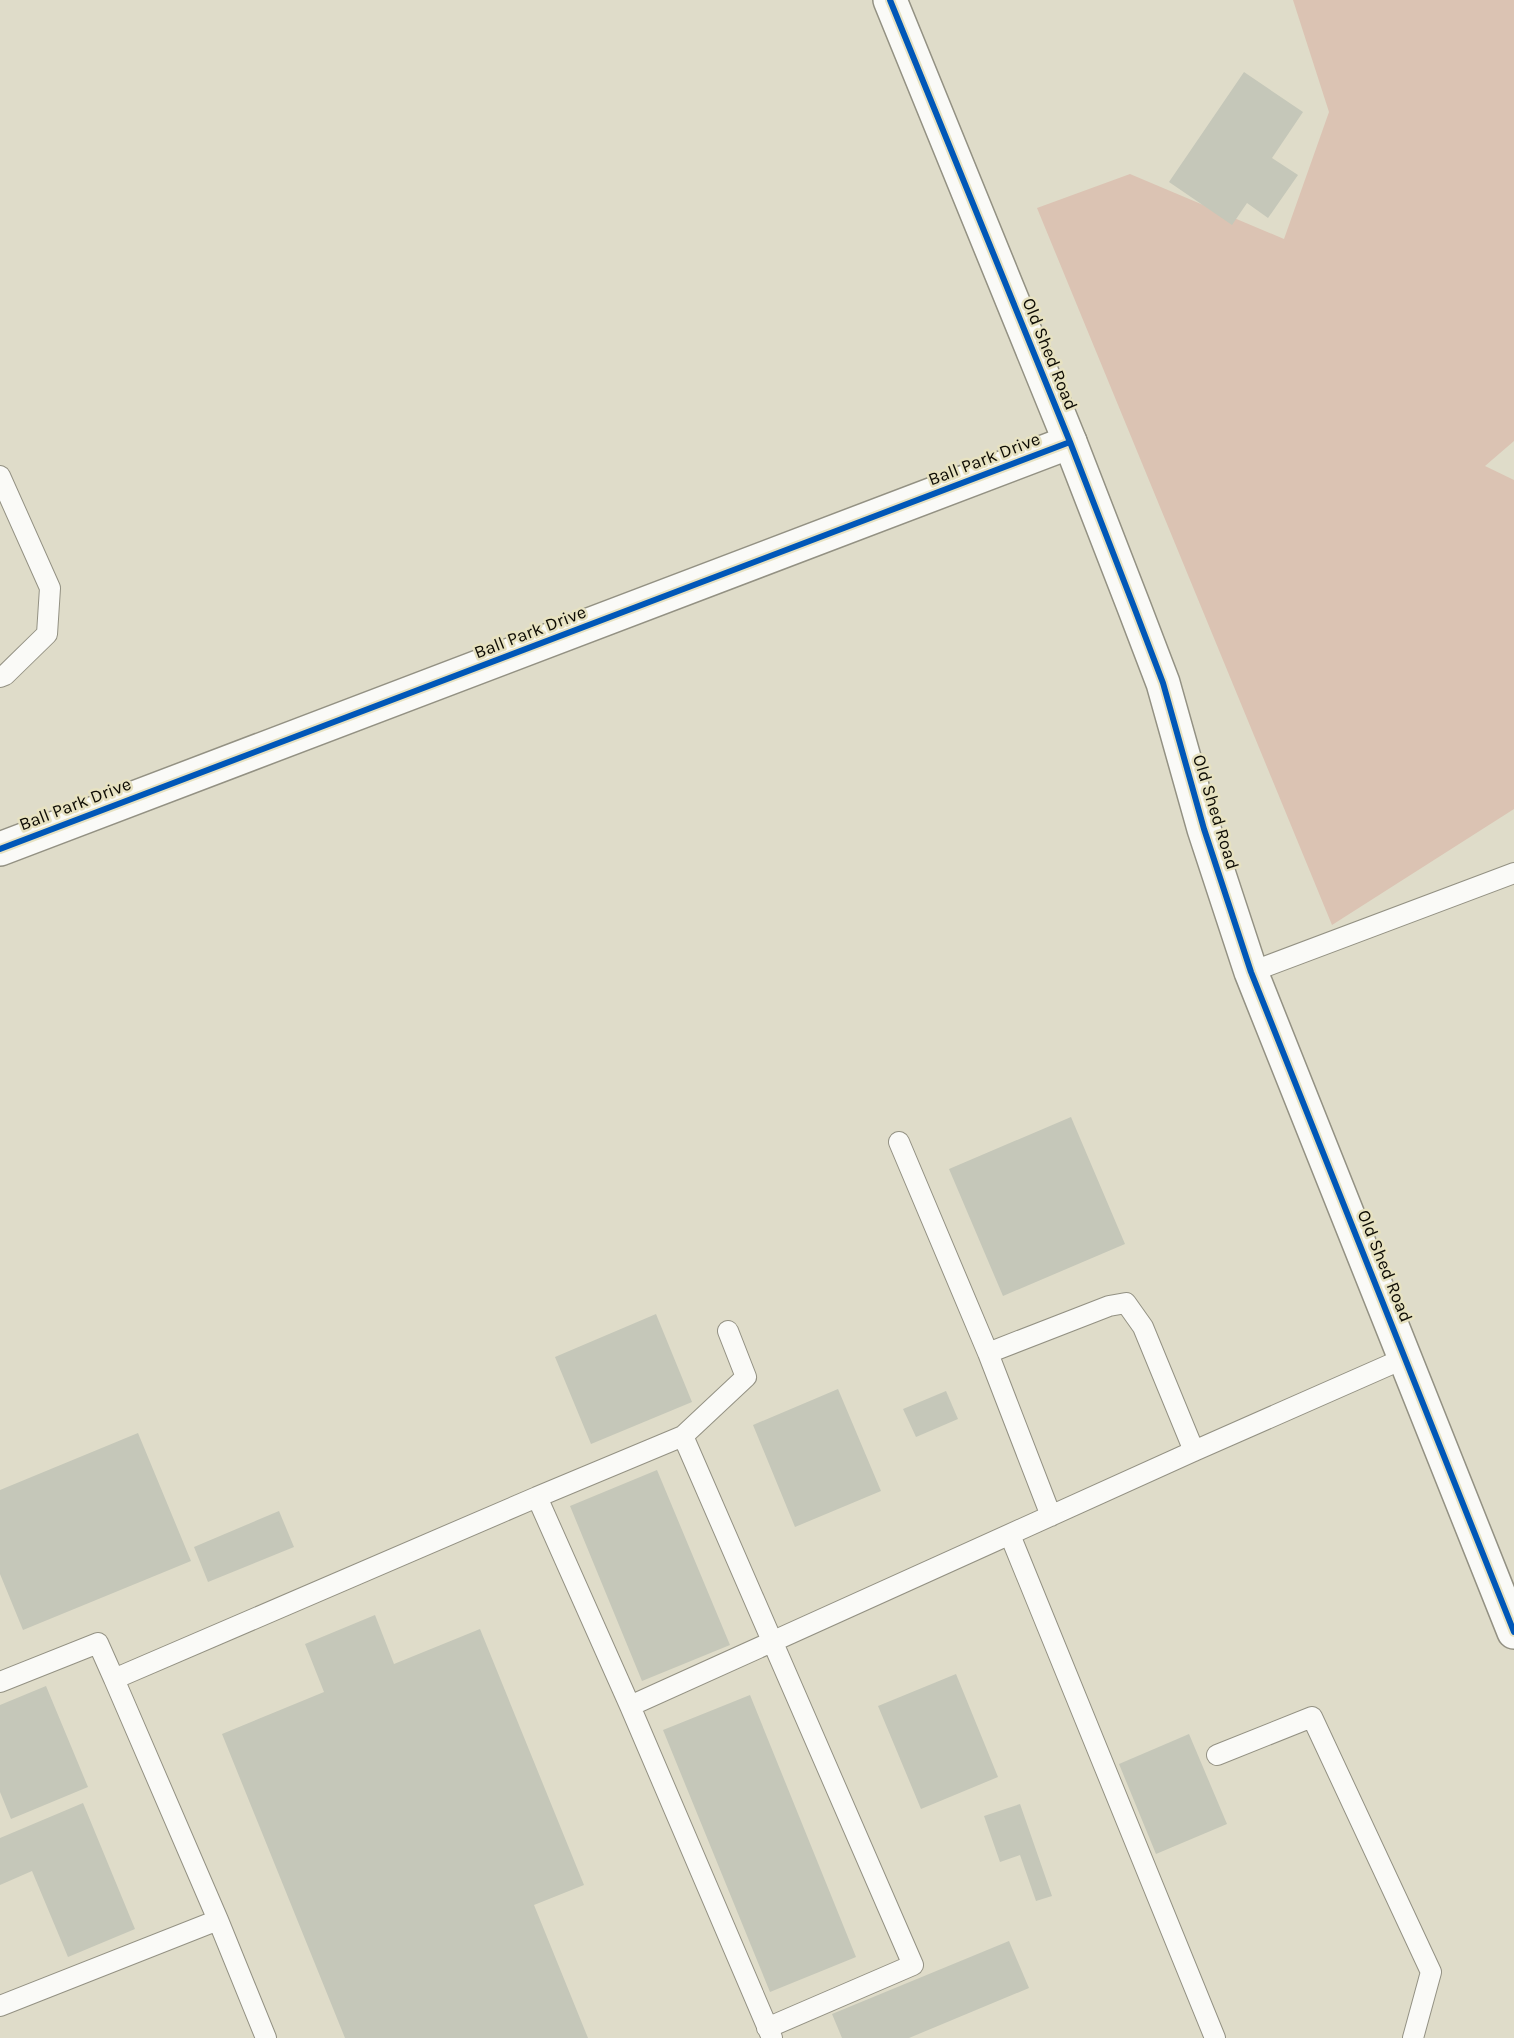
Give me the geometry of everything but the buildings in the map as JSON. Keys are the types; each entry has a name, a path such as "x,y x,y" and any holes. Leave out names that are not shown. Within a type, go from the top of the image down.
{"street":[{"name":"Old Shed Road","path":"890,0 1070,442 1162,683 1204,829 1251,972 1514,1632"},
{"name":"Ball Park Drive","path":"0,849 1070,442"}],"lane":[{"path":"0,476 50,588 47,634 5,675 0,677"},
{"path":"1251,972 1514,873"},
{"path":"899,1142 988,1353 1051,1516"},
{"path":"988,1353 1108,1306 1126,1303 1143,1327 1194,1451"},
{"path":"114,1679 683,1436 746,1377 728,1331"},
{"path":"630,1706 1194,1451 1406,1358"},
{"path":"537,1497 630,1706 769,2033 913,1965 683,1436"},
{"path":"1010,1535 1215,2038"},
{"path":"0,1682 98,1643 218,1920 266,2038"},
{"path":"1217,1755 1312,1717 1431,1972 1413,2038"},
{"path":"0,2006 218,1920"}],"shaded area":[{"path":"1293,0 1514,0 1514,441 1485,466 1514,480 1514,809 1332,925 1037,208 1130,174 1284,239 1329,112"}],"cycle path":[{"path":"890,0 1070,442 1134,607 1163,683 1204,829 1251,972 1514,1632"},
{"path":"0,849 1070,442"}]}
